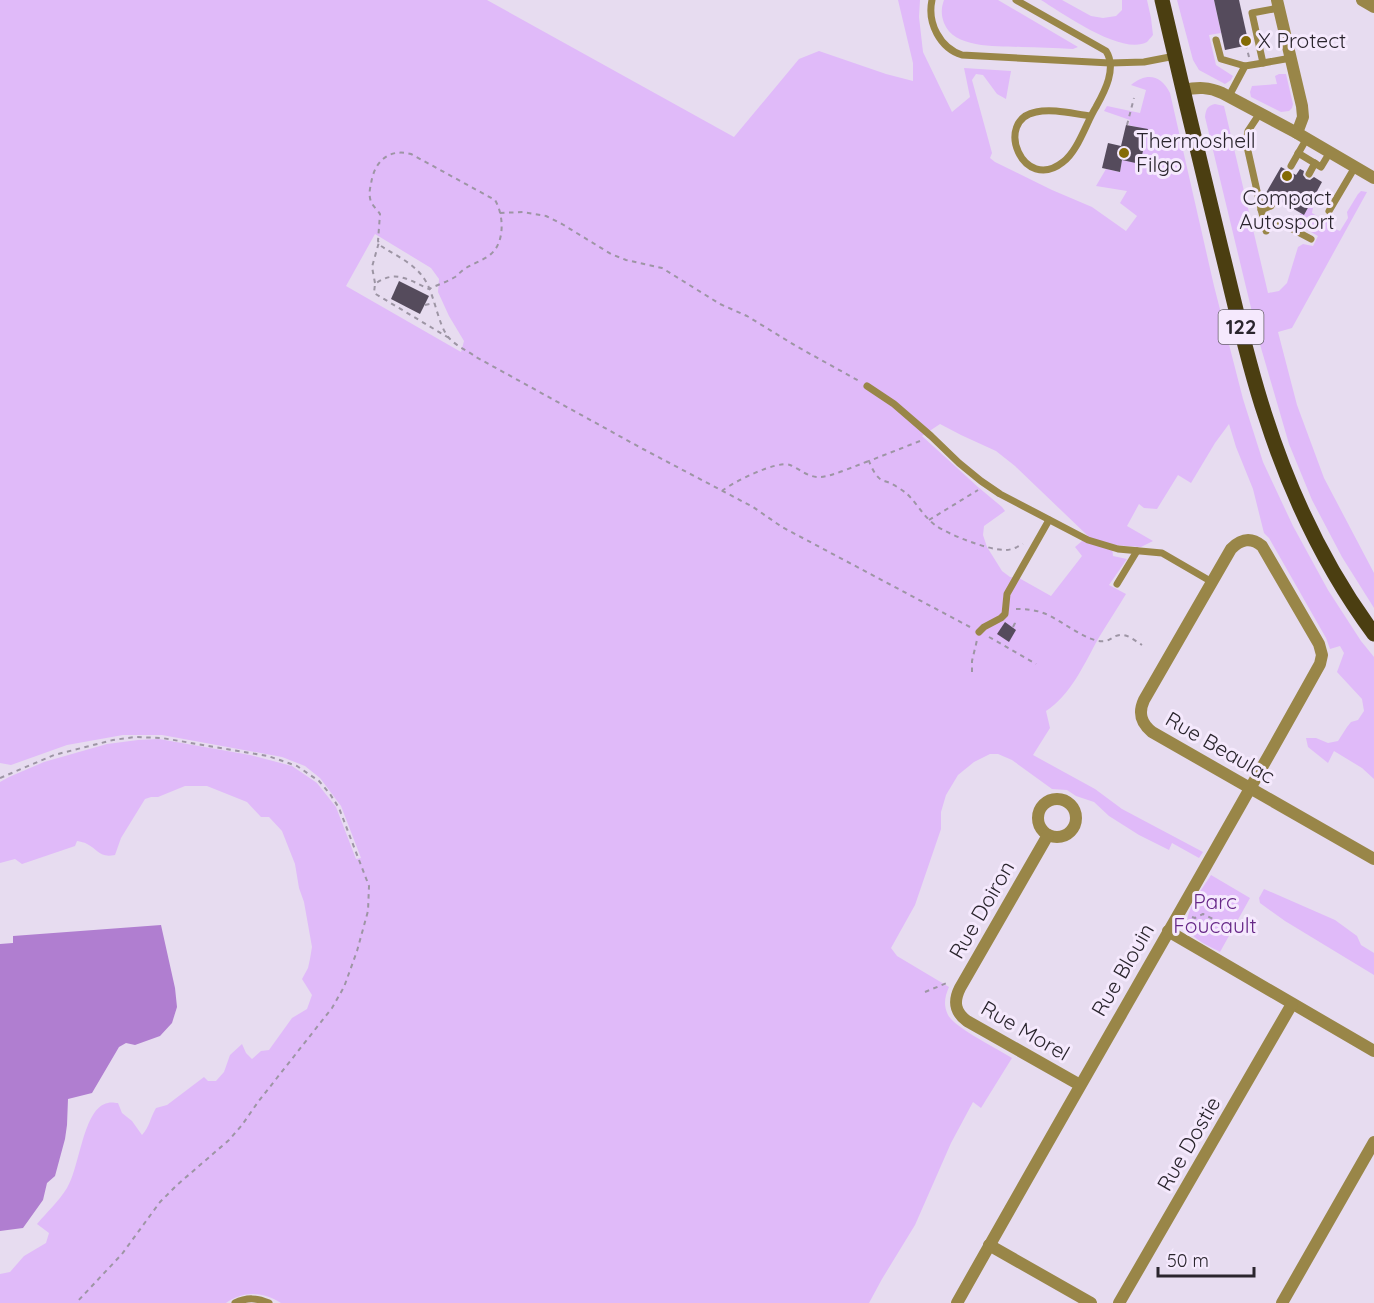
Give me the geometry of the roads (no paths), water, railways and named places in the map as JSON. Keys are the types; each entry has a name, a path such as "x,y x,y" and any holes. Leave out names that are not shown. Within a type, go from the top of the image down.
{"main road":[{"name":"122","path":"1162,0 1243,336 1271,435 1295,496 1322,553 1374,634"}],"street":[{"path":"1362,0 1374,7"},
{"path":"1278,4 1303,112 1302,136"},
{"path":"1183,90 1209,88 1229,96 1374,178"},
{"name":"Rue Beaulac","path":"1246,540 1231,549 1144,700 1140,711 1141,717 1146,727 1152,732 1374,859"},
{"name":"Rue Blouin","path":"957,1303 1322,659 1319,644 1262,546 1257,542 1246,540"},
{"name":"Rue Doiron","path":"955,1006 955,999 960,988 1048,835"},
{"path":"1168,931 1374,1051"},
{"name":"Rue Dostie","path":"1119,1303 1292,1004"},
{"name":"Rue Morel","path":"955,1006 961,1017 967,1021 1080,1085"},
{"path":"1282,1303 1374,1142"},
{"path":"989,1245 1091,1303"}],"lane":[{"path":"932,0 931,13 939,39 945,46 962,55 1110,63 1144,62 1175,56"},
{"path":"1016,0 1106,51 1110,63 1110,74 1105,92 1071,154 1053,168 1044,170 1025,164 1019,154 1015,133 1017,124 1028,114 1046,111 1091,116"},
{"path":"1263,63 1252,14 1278,4"},
{"path":"1216,40 1221,59 1245,66 1291,58"},
{"path":"1229,96 1245,66"},
{"path":"1260,113 1248,131 1246,142 1266,231"},
{"path":"1291,166 1298,153 1302,136"},
{"path":"1298,153 1321,167 1330,152"},
{"path":"1309,174 1315,163"},
{"path":"1329,211 1355,167"},
{"path":"1261,210 1270,206 1275,198"},
{"path":"1263,219 1277,221 1311,239"},
{"path":"867,386 894,404 932,436 959,463 1000,494 1096,543 1118,549 1166,555 1212,582"},
{"path":"979,632 1005,614 1007,594 1049,520"},
{"path":"1117,584 1137,551"},
{"path":"236,1303 248,1299 269,1303"}],"place":[{"name":"X Protect","path":"1246,41"},
{"name":"Thermoshell Filgo","path":"1124,153"},
{"name":"Compact Autosport","path":"1287,176"}],"park label":[{"name":"Parc Foucault","path":"1215,914"}]}
